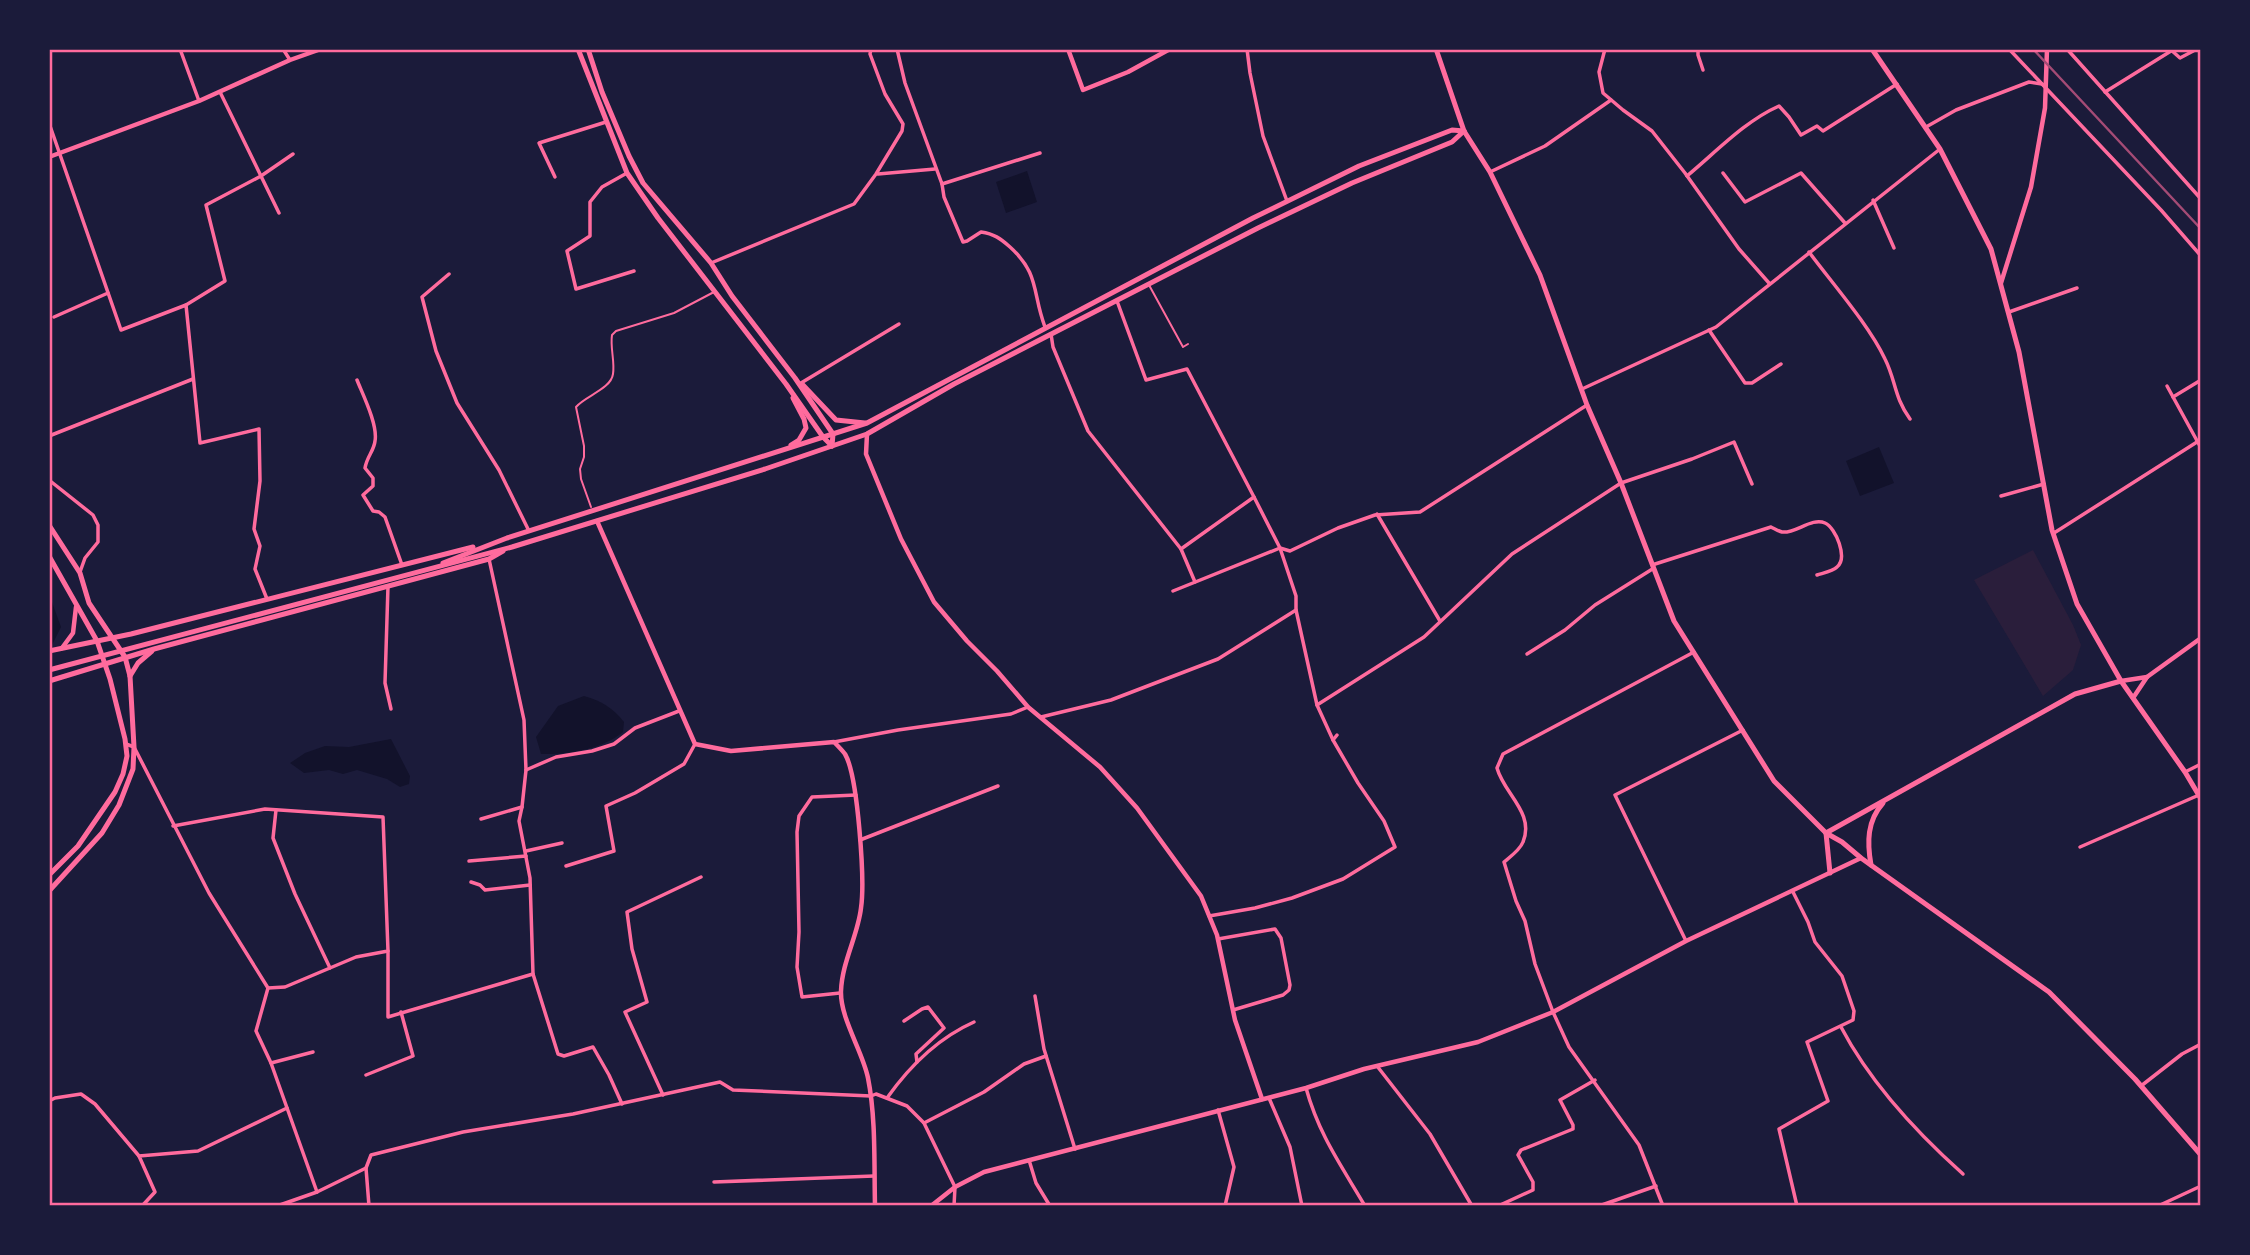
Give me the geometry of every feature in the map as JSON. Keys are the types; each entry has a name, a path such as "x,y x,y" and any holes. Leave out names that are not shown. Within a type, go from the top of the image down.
{"main road":[{"path":"49,157 200,101 290,60 321,49"},
{"path":"578,49 627,173 658,218 832,446"},
{"path":"588,49 602,92 643,183 711,263 732,296 795,378 833,434 832,446"},
{"path":"1068,49 1083,90 1128,72 1170,49"},
{"path":"1436,49 1464,131 1490,172 1540,275 1587,405 1621,483 1674,621 1774,781 1826,833 2049,992 2141,1086 2201,1155"},
{"path":"1872,49 1940,149 1990,249 2019,352 2054,534 2077,604 2121,681 2200,797"},
{"path":"2001,283 2031,187 2045,108 2047,49"},
{"path":"437,566 456,556 507,538 867,423 1287,201 1359,166 1452,130 1464,131"},
{"path":"49,670 512,547 867,434 954,384 1258,228 1352,183 1452,142 1464,131"},
{"path":"1253,218 1258,228"},
{"path":"1045,327 1051,334"},
{"path":"795,378 836,420 867,423"},
{"path":"779,451 799,440 806,428 786,384"},
{"path":"867,434 866,454 912,562 933,602 1039,718 1100,767 1137,808 1201,896 1218,939 1233,1010 1262,1099"},
{"path":"597,521 695,744 732,751 834,742 846,755 856,795 861,908 847,953 840,993 851,1034 868,1074 875,1206"},
{"path":"49,525 80,573 89,603 125,657 130,676 134,747 133,769 119,805 102,833 49,891"},
{"path":"49,651 113,638 507,538"},
{"path":"49,681 125,657 489,559 512,547"},
{"path":"49,556 97,641 110,679 127,757 115,792 78,846 50,874 61,880"},
{"path":"60,648 73,633 76,606"},
{"path":"2133,698 2147,677 2201,638"},
{"path":"130,676 138,663 155,649"},
{"path":"1826,833 2075,694 2147,677"},
{"path":"1871,865 1869,832 1873,814 1885,801"},
{"path":"1826,833 1830,873"},
{"path":"931,1206 955,1186 984,1172 1306,1088 1377,1066 1478,1042 1553,1012 1686,941 1861,858"}],"street":[{"path":"180,49 200,101"},
{"path":"284,49 290,60"},
{"path":"711,263 853,204 876,174 902,131 903,124 885,94 870,54 871,49"},
{"path":"897,49 905,83 962,242 981,232 996,234 1026,262 1045,327"},
{"path":"1247,49 1263,136 1287,201"},
{"path":"1605,49 1600,72 1603,93 1652,131 1739,249 1770,284"},
{"path":"1698,49 1703,70"},
{"path":"2009,49 2201,256"},
{"path":"2067,49 2201,199"},
{"path":"2105,92 2171,50 2180,58 2197,49"},
{"path":"1926,127 1956,110 2029,82 2044,85"},
{"path":"1687,176 1736,134 1779,106 1801,135 1817,126 1823,131 1897,84"},
{"path":"220,92 279,213"},
{"path":"1490,172 1545,146 1611,100"},
{"path":"555,177 539,143 606,122"},
{"path":"49,123 121,330 186,305 225,281 206,205 261,176 293,155"},
{"path":"1582,389 1716,327 1940,149"},
{"path":"942,184 1040,153"},
{"path":"876,174 935,169"},
{"path":"627,173 602,187 590,202 590,236 567,251 576,289 634,271"},
{"path":"1723,173 1745,202 1801,173 1845,223"},
{"path":"1873,200 1894,248"},
{"path":"1809,253 1885,358 1900,405 1910,419"},
{"path":"449,274 422,297 436,351 457,403 499,470 529,531"},
{"path":"2009,312 2077,288"},
{"path":"54,317 108,293"},
{"path":"1117,301 1146,380 1187,369 1280,548 1296,596 1296,610 1317,705 1332,740 1384,821 1395,847 1343,879 1292,898 1209,916"},
{"path":"186,305 200,443 259,429 260,481 254,529 260,546 255,569 267,599"},
{"path":"801,383 900,324"},
{"path":"1709,330 1745,383 1752,383 1782,364"},
{"path":"1051,334 1053,347 1088,431 1181,549 1195,582"},
{"path":"49,436 193,379"},
{"path":"357,380 375,434 375,444 366,458 365,468 373,478 373,486 363,495 373,511 385,517 402,565"},
{"path":"2173,397 2201,380"},
{"path":"2167,386 2201,448"},
{"path":"1173,591 1280,548 1290,551 1338,528 1377,514 1420,512 1587,405"},
{"path":"1317,705 1424,637 1512,554 1621,483 1734,442 1752,484"},
{"path":"2054,534 2197,442"},
{"path":"49,480 93,515 98,525 98,542 85,558 80,573"},
{"path":"2001,496 2044,484"},
{"path":"1181,549 1254,498"},
{"path":"1377,514 1441,621"},
{"path":"1527,654 1565,631 1595,606 1653,566 1771,527 1783,532 1824,522 1832,529 1842,561 1837,568 1817,575"},
{"path":"489,559 524,720 526,770 519,821 530,885 533,974 558,1054 564,1056 593,1048 622,1104"},
{"path":"388,586 385,683 391,709"},
{"path":"1039,718 1083,708 1218,659 1296,610"},
{"path":"1663,1206 1639,1145 1569,1047 1553,1012 1535,964 1525,921 1504,862 1522,844 1525,829 1523,812 1500,780 1497,768 1503,754 1693,652"},
{"path":"834,742 1011,714 1028,707"},
{"path":"526,770 556,757 614,744 635,729 679,711"},
{"path":"1686,941 1615,795 1743,730"},
{"path":"1332,740 1337,735"},
{"path":"126,744 134,747 209,893 268,988 256,1031 271,1063 317,1192"},
{"path":"566,866 614,851 606,807 684,764 695,744"},
{"path":"2185,772 2201,764"},
{"path":"860,840 998,786"},
{"path":"840,993 802,997 798,981 797,832 799,816 812,797 856,795"},
{"path":"2080,847 2200,797"},
{"path":"481,819 522,807"},
{"path":"173,826 265,809 383,817 388,1017 533,974"},
{"path":"276,810 273,838 295,894 330,968"},
{"path":"469,861 526,853 562,843"},
{"path":"663,1095 625,1012 647,1002 632,949 627,912 701,877"},
{"path":"471,882 485,890 530,885"},
{"path":"1793,892 1815,942 1842,976 1854,1011 1853,1020 1807,1042 1828,1101 1779,1129 1783,1136 1797,1206"},
{"path":"1218,939 1275,929 1281,938 1289,990 1283,995 1233,1010"},
{"path":"268,988 285,987 356,957 388,951"},
{"path":"1035,996 1046,1056 1075,1149"},
{"path":"904,1021 928,1007 944,1028 916,1054 917,1062"},
{"path":"366,1075 413,1056 401,1012"},
{"path":"887,1098 905,1072 950,1035 974,1022"},
{"path":"1841,1027 1878,1085 1929,1143 1963,1174"},
{"path":"2141,1086 2182,1054 2201,1044"},
{"path":"271,1063 313,1052"},
{"path":"924,1123 984,1092 1024,1064 1046,1056"},
{"path":"1377,1066 1430,1134 1472,1206"},
{"path":"1498,1206 1533,1189 1533,1182 1518,1155 1521,1150 1573,1129 1560,1100 1595,1080"},
{"path":"369,1206 366,1168 371,1155 463,1132 573,1114 720,1082 733,1090 871,1096 876,1094 907,1106 924,1123 955,1186 954,1206"},
{"path":"1306,1088 1313,1115 1334,1156 1365,1206"},
{"path":"49,1101 81,1094 95,1104 139,1156 155,1192 142,1206"},
{"path":"1269,1097 1290,1147 1301,1206"},
{"path":"139,1156 198,1150 288,1108"},
{"path":"1218,1110 1234,1167 1225,1206"},
{"path":"1029,1160 1036,1183 1050,1206"},
{"path":"277,1206 290,1204 366,1168"},
{"path":"715,1182 874,1176"},
{"path":"1599,1206 1656,1186"},
{"path":"2158,1206 2201,1186"}],"lane":[{"path":"1149,284 1183,347 1188,344"},
{"path":"593,512 581,479 584,446 575,412 580,401 610,383 613,377 612,335 674,313 715,292"}],"shaded area":[{"path":"1027,171 1037,202 1006,213 996,182"},
{"path":"1879,447 1894,483 1860,496 1846,461"},
{"path":"2033,550 2081,645 2073,670 2043,696 1974,580"},
{"path":"49,594 61,627 49,651"},
{"path":"584,696 602,703 616,713 624,722 623,732 605,743 584,750 541,754 536,737 558,706"},
{"path":"391,739 410,776 409,784 400,787 387,779 357,770 343,774 329,770 304,773 290,763 305,753 325,746 349,747"}],"railway":[{"path":"2033,49 2201,229"}]}
